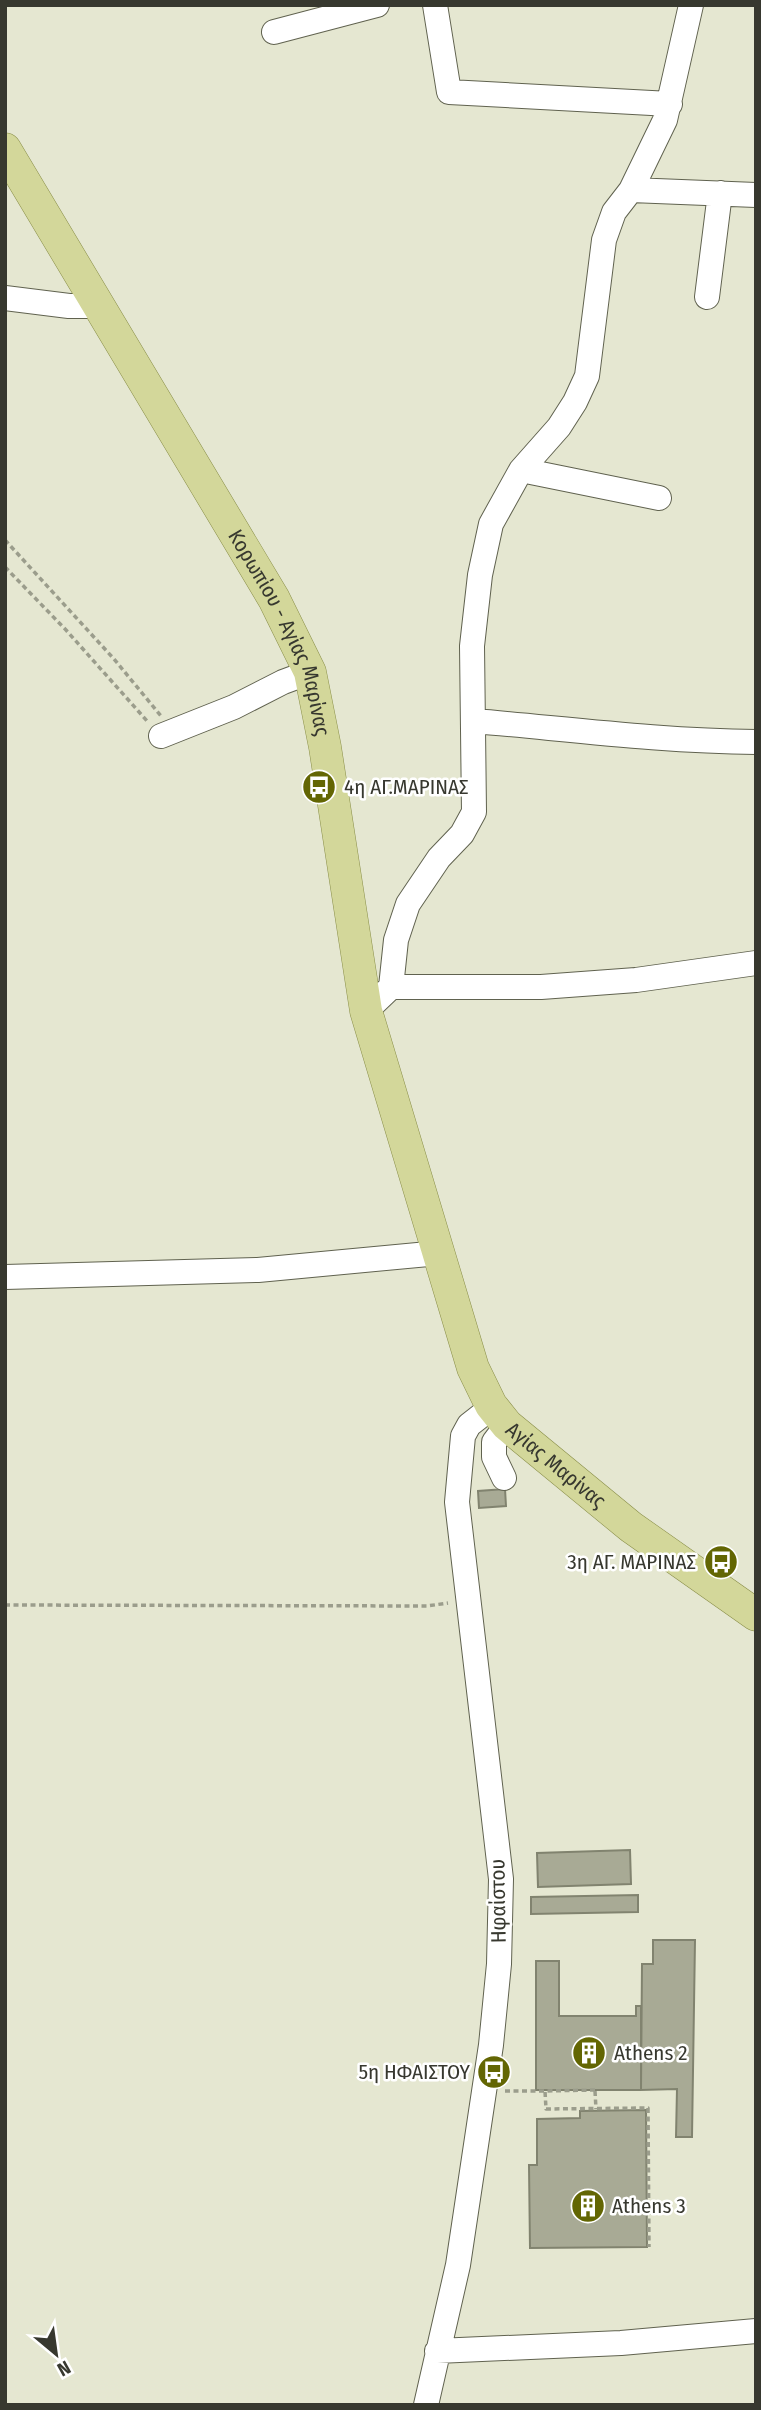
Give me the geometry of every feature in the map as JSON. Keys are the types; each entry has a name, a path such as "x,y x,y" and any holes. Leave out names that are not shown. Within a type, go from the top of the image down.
{"main road":[{"name":"Κορωπίου - Αγίας Μαρίνας","path":"5,149 274,599 310,672 325,747 366,1011 439,1253"},
{"name":"Αγίας Μαρίνας","path":"439,1253 473,1368 500,1416 631,1527 756,1615"}],"street":[{"path":"274,32 377,5"},
{"path":"435,5 449,92 670,104"},
{"path":"366,1011 391,987 396,940 408,904 433,866 462,834 474,812 472,646 480,575 491,524 521,470 559,427 587,376 604,240 614,212 631,190 665,120 691,5"},
{"path":"631,190 756,195"},
{"path":"707,297 720,193"},
{"path":"5,298 69,306 100,306"},
{"path":"521,470 659,498"},
{"path":"166,734 310,672"},
{"path":"474,721 612,735 756,742"},
{"path":"391,987 555,986 636,980 756,963"},
{"path":"5,1277 258,1270 439,1253"},
{"path":"500,1416 494,1442 494,1457 504,1478"},
{"name":"Ηφαίστου","path":"426,2405 458,2265 491,2045 500,1948 501,1879 457,1511 461,1447 469,1425 500,1416"},
{"path":"437,2351 621,2343 756,2330"}],"path":[{"path":"5,540 153,705 166,734"},
{"path":"5,567 166,734"},
{"path":"5,1605 427,1606 467,1598"},
{"path":"499,2091 595,2091 596,2109"},
{"path":"545,2091 546,2109 648,2108 649,2247"}],"building":[{"path":"505,1489 506,1506 479,1508 478,1491"},
{"path":"630,1850 631,1884 538,1887 537,1853"},
{"path":"638,1895 638,1912 531,1914 531,1897"},
{"path":"653,1940 695,1940 692,2137 676,2137 677,2089 641,2090 642,1964 653,1964"},
{"name":"Athens 2","path":"536,1961 559,1961 559,2016 636,2016 636,2006 641,2006 641,2090 536,2090"},
{"name":"Athens 3","path":"646,2110 647,2247 530,2248 529,2165 537,2165 537,2119 580,2118 580,2111"}],"place":[{"name":"4η ΑΓ.ΜΑΡΙΝΑΣ","path":"319,787"},
{"name":"3η ΑΓ. ΜΑΡΙΝΑΣ","path":"721,1562"},
{"name":"Athens 2","path":"589,2053"},
{"name":"5η ΗΦΑΙΣΤΟΥ","path":"494,2072"},
{"name":"Athens 3","path":"588,2206"}]}
